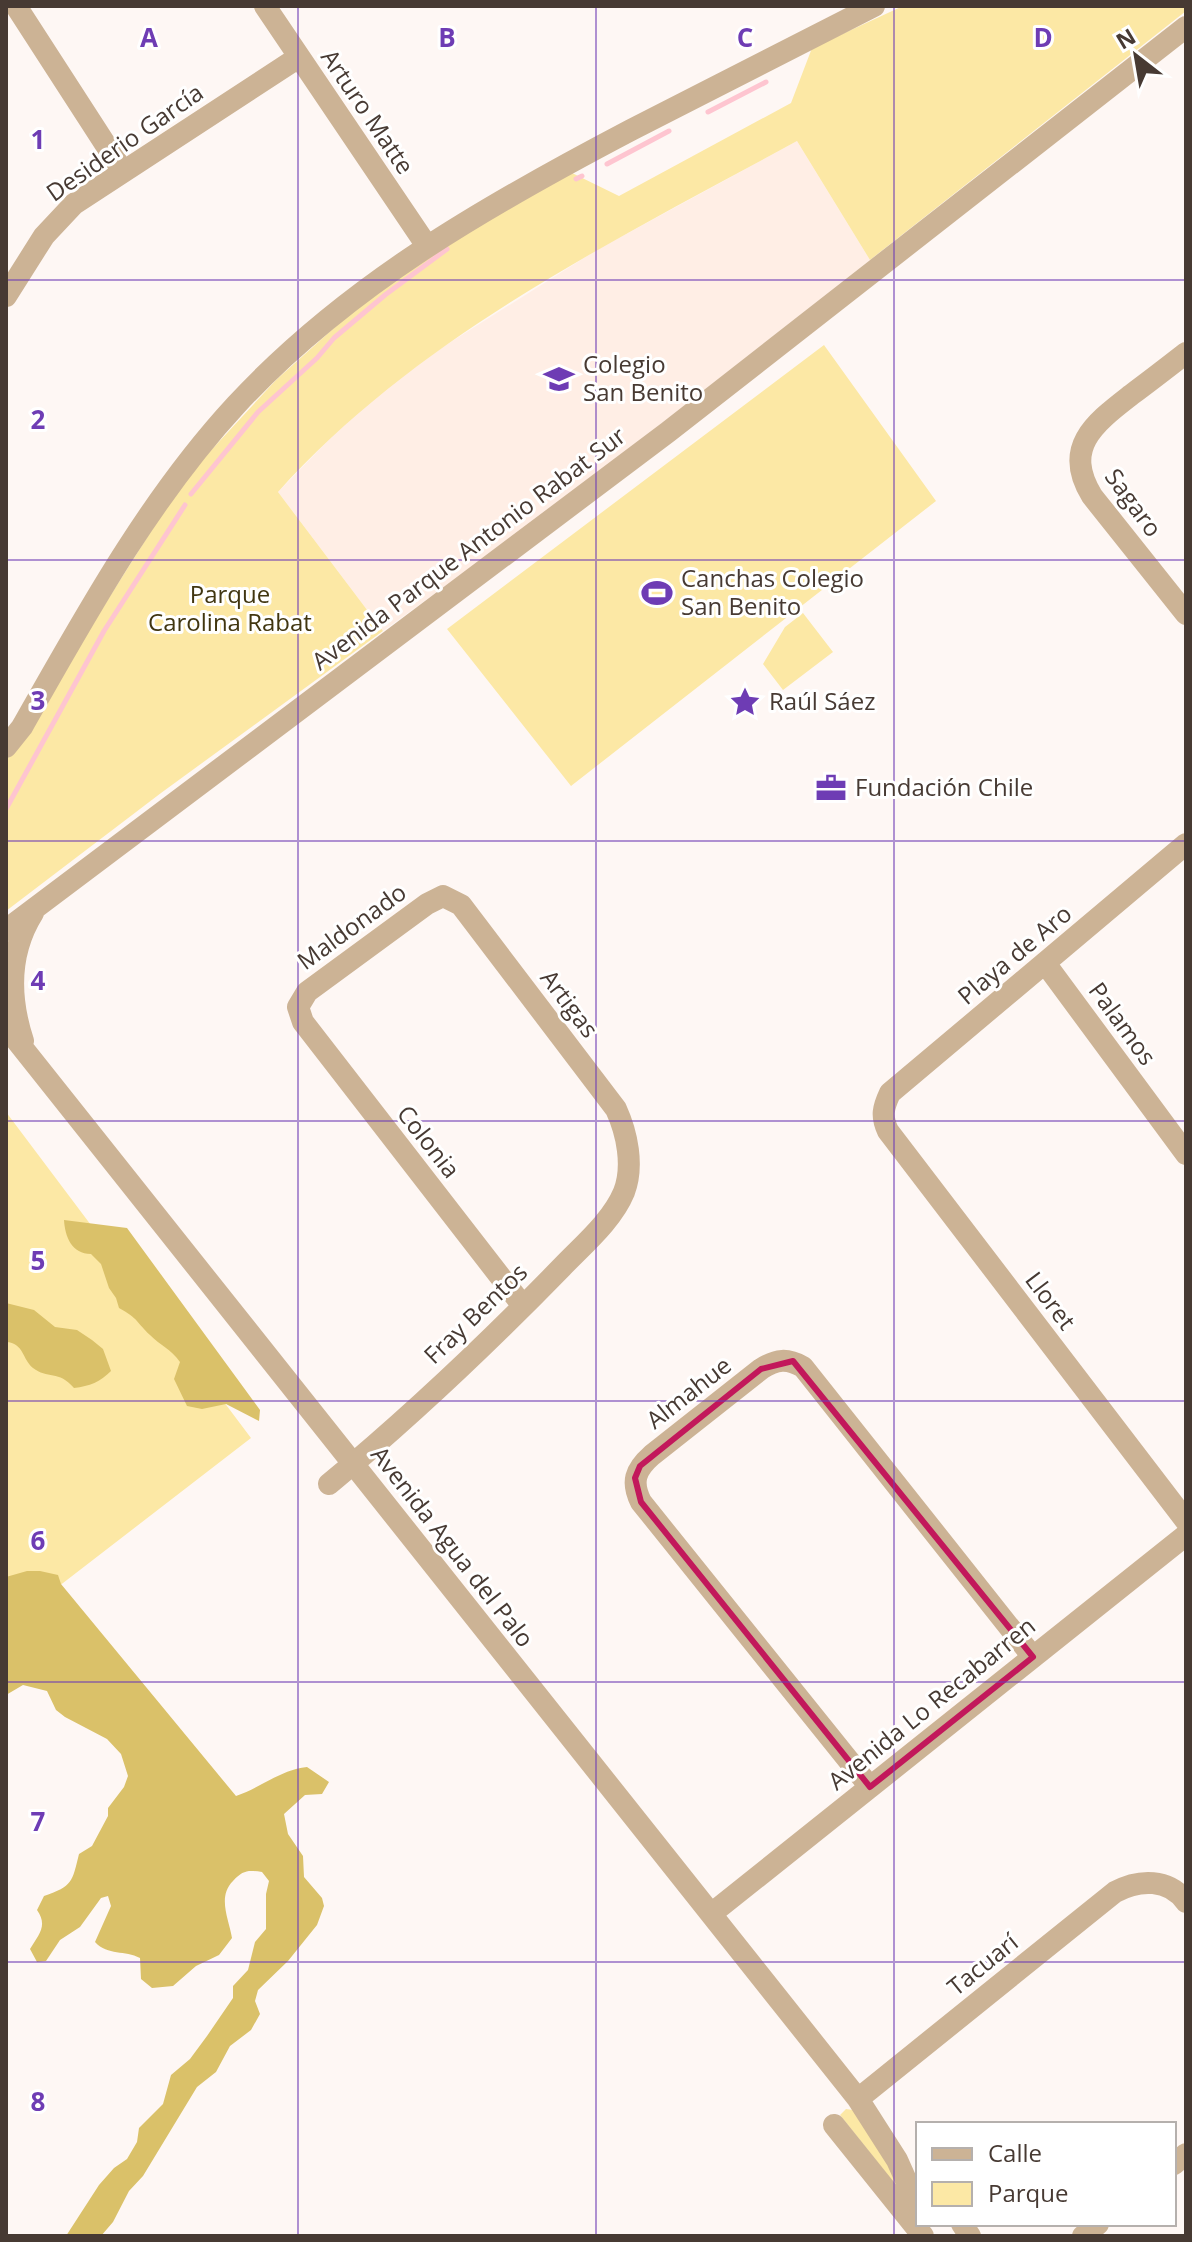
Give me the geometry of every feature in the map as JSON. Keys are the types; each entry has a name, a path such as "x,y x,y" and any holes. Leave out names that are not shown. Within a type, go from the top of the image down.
{"street":[{"path":"16,6 122,170"},
{"name":"Arturo Matte","path":"265,6 427,246"},
{"path":"6,747 22,727 118,564 172,483 233,408 307,335 427,246 472,217 571,161 874,6"},
{"name":"Avenida Parque Antonio Rabat Sur","path":"6,930 668,432 1186,27"},
{"name":"Desiderio García","path":"6,296 44,236 74,204 299,57"},
{"name":"Sagaro","path":"1186,353 1098,421 1090,430 1080,456 1081,474 1092,496 1186,614"},
{"name":"Playa de Aro","path":"883,1110 890,1093 1186,844"},
{"name":"Maldonado","path":"298,1007 307,992 427,904 443,896"},
{"name":"Artigas","path":"443,896 461,905 609,1099 621,1120 629,1160"},
{"path":"26,1052 15,1016 13,971 25,925 35,909"},
{"name":"Palamos","path":"1045,963 1179,1128 1186,1154"},
{"name":"Colonia","path":"298,1007 303,1022 523,1306"},
{"name":"Avenida Agua del Palo","path":"6,1027 858,2099 916,2166"},
{"name":"Lloret","path":"883,1110 882,1120 888,1131 1186,1521"},
{"name":"Fray Bentos","path":"329,1484 392,1431 523,1306 597,1230 617,1206 625,1190 629,1160"},
{"name":"Almahue","path":"870,1787 641,1502 635,1490 635,1478 640,1466 652,1455 773,1361 793,1361 803,1367 1033,1657"},
{"name":"Avenida Lo Recabarren","path":"711,1914 1186,1535"},
{"name":"Tacuarí","path":"858,2099 1115,1892 1147,1883 1168,1886 1186,1902"},
{"name":"Avenida Agua del Palo","path":"858,2099 897,2160 916,2203"},
{"path":"834,2125 923,2236"}],"highlighted area":[{"path":"793,1361 1033,1657 870,1787 641,1502 635,1478 640,1466 761,1369"}],"shaded area":[{"name":"Colegio San Benito","path":"797,141 870,260 506,542 383,631 278,492 349,419 446,345 595,251"},
{"path":"64,1220 127,1228 260,1410 259,1421 226,1404 202,1409 187,1406 174,1379 180,1362 134,1318 119,1308 101,1264 91,1254 74,1248"},
{"path":"6,1303 34,1310 55,1327 77,1330 103,1349 111,1371 94,1383 74,1388 63,1379 33,1368 20,1348 6,1342"},
{"path":"27,1571 58,1575 61,1584 236,1796 288,1772 307,1767 329,1782 322,1794 305,1795 284,1814 288,1834 303,1856 304,1877 322,1898 324,1906 317,1925 288,1961 258,1990 255,2001 260,2014 251,2030 230,2046 216,2072 197,2087 143,2176 129,2191 113,2222 101,2236 66,2236 99,2185 127,2159 137,2142 139,2128 163,2104 171,2075 190,2059 233,1998 233,1986 248,1970 255,1942 266,1929 269,1881 262,1872 253,1871 243,1873 233,1881 228,1887 225,1901 232,1938 219,1955 196,1966 173,1986 152,1988 141,1979 140,1958 105,1949 95,1942 111,1906 108,1896 101,1898 80,1927 60,1940 46,1961 37,1962 30,1949 42,1925 37,1910 44,1896 70,1882 79,1854 92,1846 108,1816 108,1808 124,1787 128,1776 121,1754 107,1739 56,1710 47,1691 23,1685 6,1695 6,1577"}],"green space":[{"name":"Parque Carolina Rabat","path":"903,6 1186,6 1186,11 870,260 797,141 522,295 456,338 393,385 333,436 278,492 383,631 6,911 6,761 165,509 203,459 276,380 344,319 424,258 570,172 619,196 791,103 812,48"},
{"name":"Canchas Colegio San Benito","path":"824,345 936,501 571,786 447,629"},
{"path":"803,613 833,652 783,690 763,664 785,627"},
{"path":"6,1112 251,1438 6,1627"},
{"path":"846,2109 853,2110 884,2148 912,2206 840,2115"}],"waterway":[{"path":"708,112 766,82"},
{"path":"607,164 669,131"},
{"path":"576,179 582,176"},
{"path":"191,494 258,412 317,358 334,338 447,249"},
{"path":"6,809 104,631 185,505"}],"place":[{"name":"Colegio San Benito","path":"559,379"},
{"name":"Canchas Colegio San Benito","path":"657,593"},
{"name":"Raúl Sáez","path":"745,702"},
{"name":"Fundación Chile","path":"831,788"}]}
